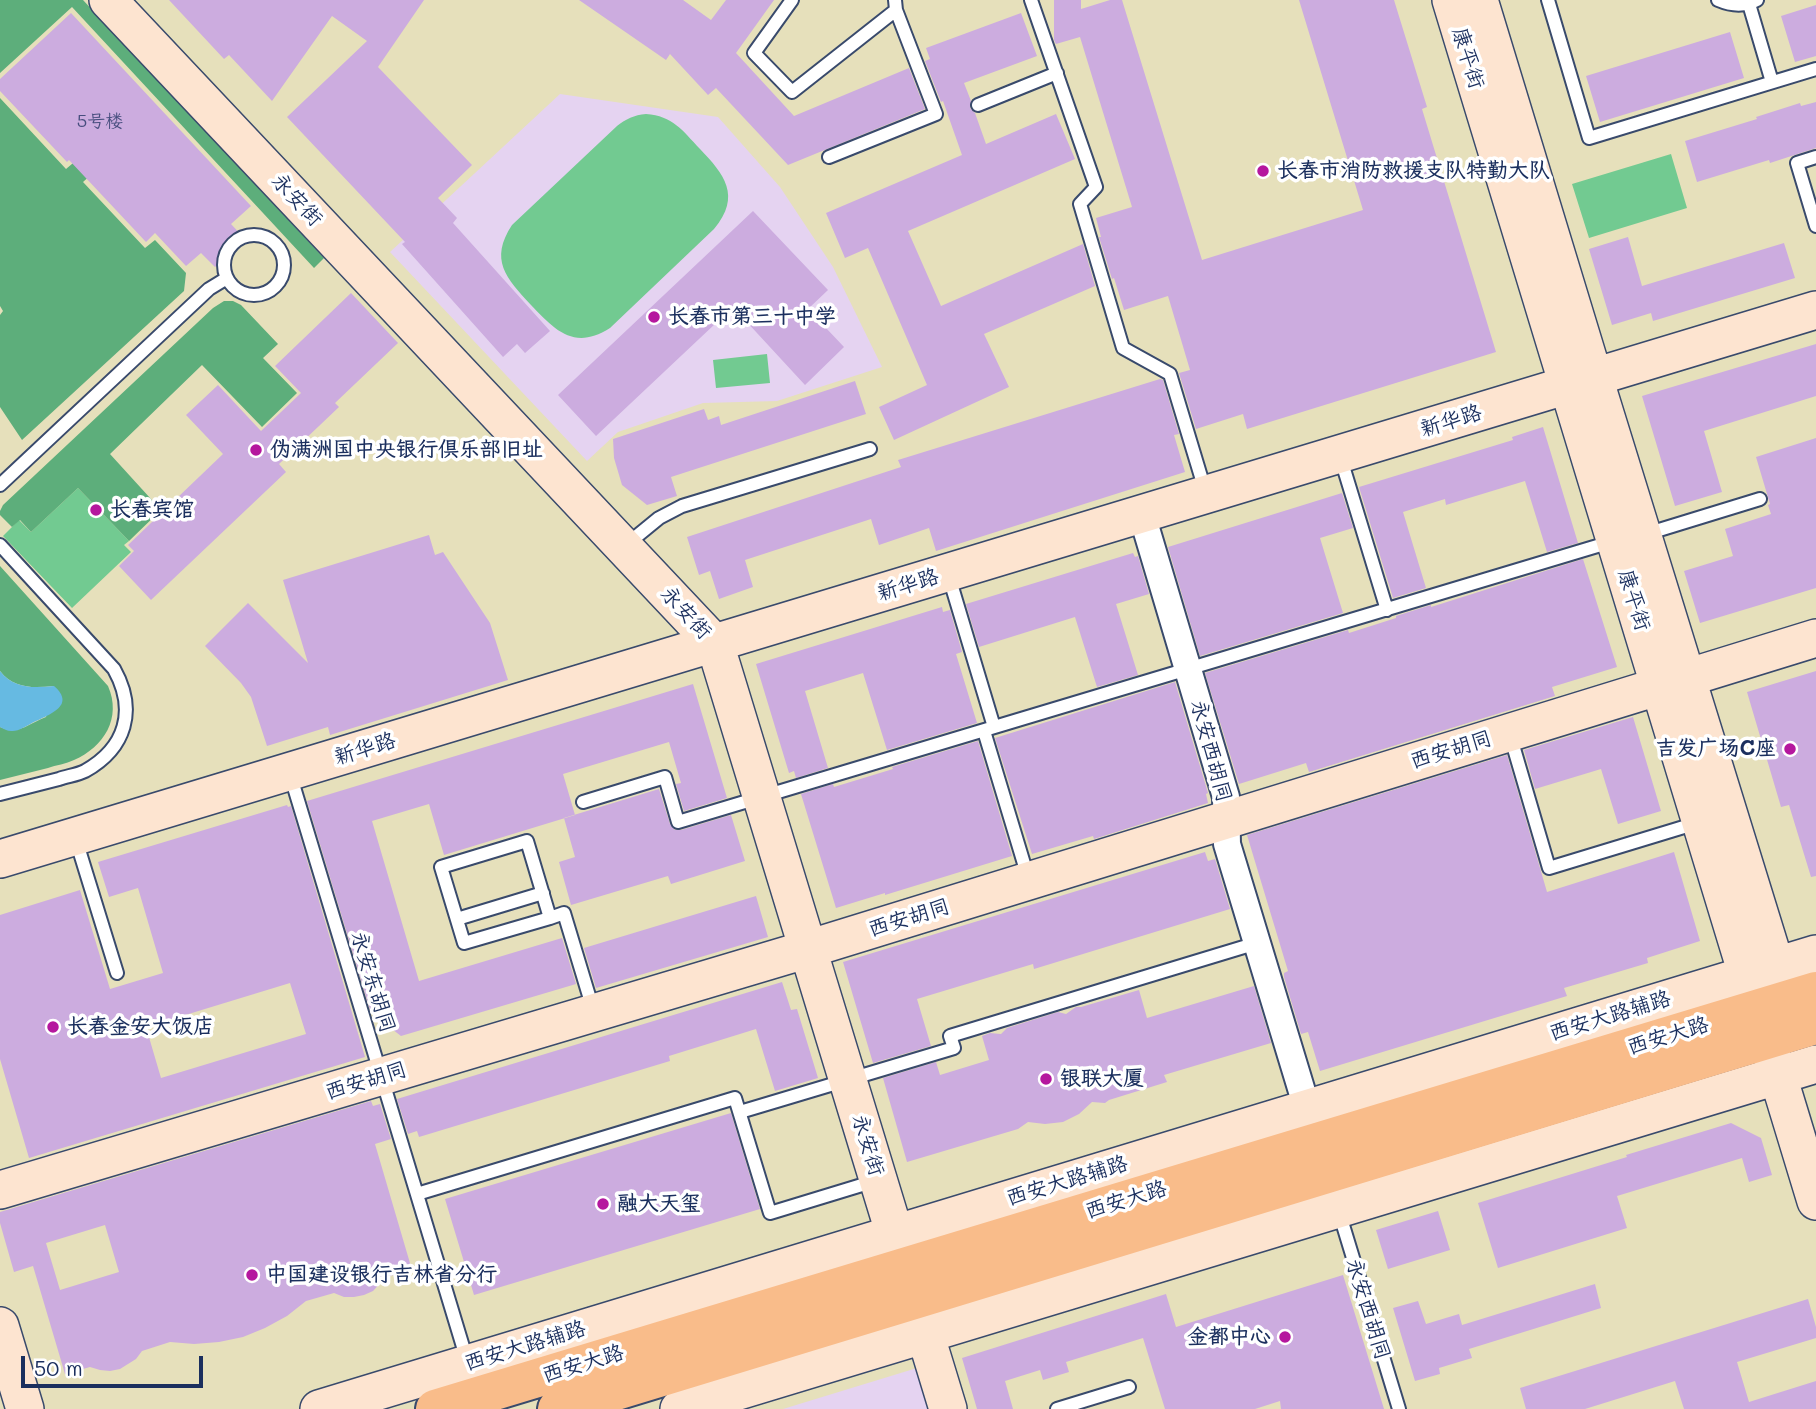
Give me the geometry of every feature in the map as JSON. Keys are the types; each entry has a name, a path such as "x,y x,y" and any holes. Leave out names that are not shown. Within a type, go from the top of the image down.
{"main road":[{"name":"西安大路","path":"435,1409 910,1284 1790,1029"},
{"name":"西安大路","path":"557,1409 910,1284"}],"street":[{"name":"永安街","path":"108,0 715,644 948,1409"},
{"name":"康平街","path":"1451,0 1581,382 1673,682 1790,1029 1816,1201"},
{"name":"康平街","path":"1479,0 1581,382"},
{"name":"新华路","path":"0,859 1816,310"},
{"name":"永安西胡同","path":"1142,515 1226,797 1227,844 1307,1108"},
{"name":"西安胡同","path":"0,1190 808,949 1816,638"},
{"name":"康平街","path":"1673,682 1701,822 1790,1029"},
{"name":"西安大路辅路","path":"319,1409 468,1364 1338,1209 1790,1029 1816,954"},
{"name":"西安大路辅路","path":"679,1409 910,1284 1307,1108 1790,1029"},
{"path":"3,1349 25,1409"}],"lane":[{"path":"792,0 754,53 792,92 895,5 936,114 829,157"},
{"path":"1031,0 1096,187 1080,204 1123,348 1170,374 1207,495"},
{"path":"1548,0 1589,138 1816,69"},
{"path":"1718,0 1730,4 1753,2 1772,82"},
{"path":"978,105 1057,74"},
{"path":"1816,157 1797,163 1816,226"},
{"path":"257,235 275,243 281,251 285,270 275,287 266,293 255,296 243,293 233,288 227,278 225,257 237,240 257,235"},
{"path":"0,485 209,289 227,278"},
{"path":"624,547 659,518 682,506 870,449"},
{"path":"1340,455 1387,610"},
{"path":"583,802 665,777 678,822 1760,499"},
{"path":"0,545 114,669 121,682 127,710 120,739 104,758 83,772 0,794"},
{"path":"948,573 1029,880"},
{"path":"1509,732 1549,868 1701,822"},
{"name":"永安东胡同","path":"289,772 468,1364"},
{"path":"75,836 117,973"},
{"path":"550,918 527,841 441,867 464,943 550,918 564,913 594,1013"},
{"path":"457,919 542,893"},
{"path":"740,1112 954,1048 950,1035 1257,943"},
{"path":"417,1194 735,1098 770,1213 879,1180"},
{"name":"永安西胡同","path":"1338,1209 1399,1409"},
{"path":"1057,1409 1129,1387"}],"shaded area":[{"name":"长春市第三十中学","path":"560,94 718,117 780,187 833,267 882,367 777,401 703,403 618,432 587,461 390,252"},
{"path":"917,1368 930,1409 783,1409"}],"green space":[{"path":"0,0 83,0 324,258 314,268 72,7 0,73"},
{"path":"0,98 66,169 79,158 93,173 83,182 145,248 155,240 186,273 184,291 22,440 0,407 0,315 3,311 0,306"},
{"path":"655,115 676,125 709,158 726,186 727,206 714,229 610,328 586,338 566,335 540,314 508,277 501,259 505,237 512,225 617,126 630,118"},
{"path":"1671,154 1687,208 1589,238 1572,184"},
{"path":"224,301 241,305 278,344 263,358 297,393 262,427 202,365 110,454 161,510 129,541 78,488 31,532 20,520 12,527 0,515 3,505 213,308"},
{"path":"767,354 770,383 716,388 713,360"},
{"path":"78,488 129,541 124,545 131,552 72,608 3,536 19,520 31,532"},
{"path":"0,566 108,686 113,709 102,739 85,754 68,763 0,780 0,727 13,730 23,728 46,717 54,686 31,687 18,684 0,671"}],"water":[{"path":"0,671 18,684 31,687 54,686 63,699 61,704 52,713 19,730 10,731 0,727"}],"building":[{"path":"169,0 424,0 378,67 472,165 438,198 457,218 453,223 550,331 525,353 517,344 503,357 402,244 405,242 287,117 367,41 332,16 272,101 229,55 224,59"},
{"path":"579,0 683,0 711,20 726,0 774,0 736,53 794,116 909,68 925,109 788,165 716,88 708,95 670,54 666,60"},
{"path":"1054,0 1081,0 1081,9 1110,0 1122,0 1202,260 1363,210 1299,0 1394,0 1427,107 1422,109 1496,352 1247,429 1243,414 1196,429 1179,373 1190,370 1168,296 1124,310 1114,278 1112,279 1096,218 1132,207 1080,37 1056,44 1054,40"},
{"path":"1816,5 1816,56 1795,62 1781,16"},
{"path":"71,13 251,206 231,224 245,239 215,267 201,253 186,266 155,233 146,242 0,91 0,79"},
{"path":"1021,13 1037,56 964,83 971,101 970,108 975,113 986,144 1056,114 1075,159 908,231 941,306 1083,244 1095,286 984,334 1009,387 894,440 879,407 927,385 868,248 845,258 826,213 962,155 925,61 930,59 926,48"},
{"path":"1730,32 1744,78 1600,122 1586,76"},
{"path":"1816,102 1816,148 1697,182 1685,141 1800,103 1801,106"},
{"path":"753,211 828,290 808,309 844,347 805,385 733,307 596,436 558,395"},
{"path":"1628,237 1642,286 1784,243 1795,278 1653,321 1651,313 1612,325 1589,249"},
{"name":"伪满洲国中央银行俱乐部旧址","path":"351,293 398,343 335,403 339,407 279,464 286,472 151,600 119,566 134,551 128,545 223,454 186,415 218,385 261,431 301,393 275,366"},
{"path":"1816,344 1816,396 1704,431 1722,492 1675,506 1642,396"},
{"path":"1163,380 1179,434 1174,435 1185,472 936,551 929,528 879,545 871,519 745,560 753,587 719,599 710,571 699,575 687,537 901,467 898,460"},
{"path":"855,381 866,414 671,477 677,496 647,505 622,485 614,458 613,439 704,409 708,420 719,416 721,425"},
{"path":"1543,427 1578,543 1547,552 1525,481 1446,505 1445,499 1403,512 1426,588 1393,598 1359,487 1513,440 1512,437"},
{"path":"1816,438 1816,588 1700,623 1684,571 1733,556 1725,529 1771,514 1756,457"},
{"path":"1342,493 1353,528 1320,538 1343,613 1200,656 1168,547"},
{"path":"429,535 435,555 443,552 490,623 508,680 330,735 328,727 267,746 251,697 205,646 248,603 308,663 283,580"},
{"path":"1133,553 1135,557 1138,556 1149,594 1116,604 1138,675 1097,687 1075,617 979,647 966,604"},
{"path":"1583,559 1617,667 1552,687 1555,696 1309,772 1306,763 1239,784 1205,673 1348,630 1349,633"},
{"path":"942,607 943,612 950,610 962,652 956,654 977,723 887,750 863,673 805,691 828,768 796,778 794,771 789,773 756,664"},
{"name":"吉发广场C座","path":"1816,671 1816,876 1811,877 1789,805 1781,807 1747,692"},
{"path":"1175,682 1208,793 1208,803 1094,839 1093,836 1032,854 995,738"},
{"path":"693,684 727,798 684,811 676,784 681,783 669,742 563,774 575,815 444,855 429,804 372,821 419,981 562,938 576,984 401,1036 371,1013 307,801"},
{"path":"1633,717 1661,811 1618,824 1601,769 1535,789 1524,750"},
{"path":"978,741 1012,856 836,908 801,794 833,784 834,787"},
{"path":"1507,755 1547,892 1674,852 1700,941 1647,958 1648,963 1564,988 1567,996 1320,1071 1308,1032 1301,1034 1284,977 1284,973 1288,971 1247,835"},
{"path":"659,789 670,824 675,830 731,815 745,861 671,884 668,876 571,905 559,862 575,857 564,818"},
{"path":"291,806 365,1057 29,1158 0,1059 0,915 80,890 110,989 163,973 138,888 109,897 98,862","holes":["290,983 306,1034 161,1078 146,1027"]},
{"path":"1205,852 1208,861 1215,859 1230,909 1034,969 1033,964 917,999 931,1046 873,1063 843,962"},
{"path":"756,896 768,937 596,988 584,948"},
{"path":"782,982 791,1010 797,1009 818,1078 775,1091 756,1029 669,1056 670,1061 419,1137 417,1131 408,1134 397,1099"},
{"name":"银联大厦","path":"1254,986 1271,1043 1164,1075 1167,1082 1105,1103 1092,1102 1079,1114 1063,1122 1028,1122 1018,1129 907,1162 883,1078 936,1062 940,1075 989,1060 982,1036 990,1033 1001,1034 1007,1028 1058,1012 1066,1014 1076,1007 1139,990 1147,1018"},
{"path":"371,1101 373,1106 380,1104 391,1139 375,1144 412,1270 386,1277 373,1291 364,1295 344,1297 334,1293 306,1301 287,1316 243,1337 194,1344 170,1342 142,1351 136,1359 120,1369 110,1371 90,1367 65,1374 33,1266 14,1272 0,1223 0,1212","holes":["105,1225 119,1272 60,1290 46,1243"]},
{"name":"融大天玺","path":"731,1113 760,1209 474,1295 445,1199"},
{"path":"1731,1123 1761,1138 1772,1175 1749,1182 1742,1158 1617,1196 1627,1228 1498,1268 1478,1203"},
{"path":"1438,1211 1450,1250 1388,1269 1376,1230"},
{"path":"1343,1275 1384,1409 1281,1409 1280,1401 1255,1409 1165,1409 1143,1338 1066,1362 1069,1372 1043,1380 1040,1370 1005,1381 1013,1409 977,1409 962,1358 1166,1294 1176,1327"},
{"path":"1595,1284 1601,1308 1469,1349 1472,1358 1439,1368 1440,1374 1415,1381 1393,1308 1418,1301 1426,1324 1459,1314 1462,1325"},
{"path":"1808,1299 1816,1327 1816,1338 1737,1362 1749,1402 1816,1381 1816,1409 1684,1409 1675,1381 1585,1409 1526,1409 1520,1388"}],"place":[{"name":"长春市消防救援支队特勤大队","path":"1263,171"},
{"name":"长春市第三十中学","path":"654,317"},
{"name":"伪满洲国中央银行俱乐部旧址","path":"256,450"},
{"name":"长春宾馆","path":"96,510"},
{"name":"吉发广场C座","path":"1790,749"},
{"name":"长春金安大饭店","path":"53,1027"},
{"name":"银联大厦","path":"1046,1079"},
{"name":"融大天玺","path":"603,1204"},
{"name":"中国建设银行吉林省分行","path":"252,1275"},
{"name":"金都中心","path":"1285,1337"}]}
